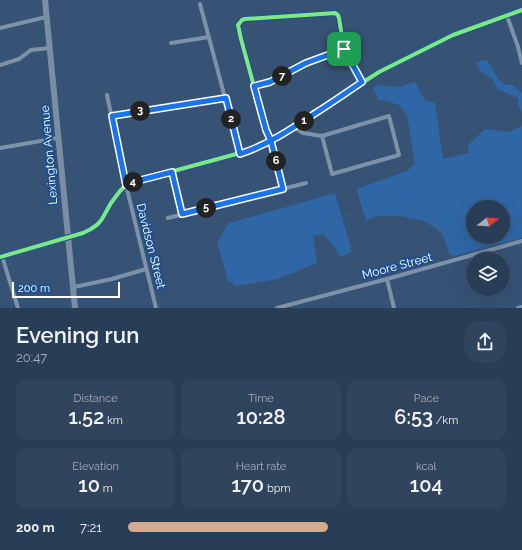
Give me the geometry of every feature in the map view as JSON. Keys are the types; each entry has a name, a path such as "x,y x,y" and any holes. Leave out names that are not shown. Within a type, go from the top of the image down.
{"main road":[{"name":"Lexington Avenue","path":"45,0 75,308"}],"street":[{"path":"200,4 240,154"},
{"path":"18,308 1,257 83,233 98,224 114,198 126,185 251,150 271,141 294,127 384,69 453,35 522,10"},
{"path":"283,189 238,25 242,20 335,13 339,18 344,49 362,82"},
{"path":"507,16 520,46 522,63"},
{"path":"0,28 46,17"},
{"path":"171,44 209,37"},
{"path":"0,65 19,59 31,50 50,48"},
{"path":"254,86 270,82 306,63 344,49"},
{"name":"Davidson Street","path":"107,95 126,185 156,308"},
{"path":"112,116 226,98"},
{"path":"294,127 303,132 322,136 389,116 399,155 332,174 322,136"},
{"path":"0,148 58,138"},
{"path":"172,172 182,214"},
{"path":"168,218 306,183"},
{"name":"Moore Street","path":"277,308 522,241"},
{"path":"74,287 112,279 146,269"},
{"path":"387,279 394,308"},
{"path":"518,308 522,307"}],"shaded area":[{"path":"487,60 499,80 506,85 513,85 522,93 522,113 519,108 518,98 497,89 493,79 480,71 476,62"},
{"path":"415,82 425,100 435,103 443,159 469,153 468,145 485,129 508,132 522,126 522,238 510,241 510,200 466,200 466,244 499,244 454,256 449,254 443,235 424,221 400,216 379,216 366,220 356,189 407,171 415,164 407,115 399,105 378,100 373,87 380,85 399,87"},
{"path":"335,193 352,252 341,257 323,234 313,236 317,263 278,279 236,286 228,281 217,242 229,223"}],"waterway":[{"path":"362,209 370,204 384,201 406,206 434,222 450,234 466,239"},
{"path":"327,220 342,218 357,212"},
{"path":"510,227 522,219"}],"cycle path":[{"path":"0,257 83,233 98,224 111,203 126,185 251,150 271,141 294,127 379,72 453,35 522,10"},
{"path":"283,189 238,25 245,19 335,13 339,18 344,49 362,82"}],"route":[{"path":"344,49 306,63 270,82 254,86 266,130 271,141 283,189 182,214 172,172 126,185 112,116 226,98 240,154 271,141 362,82 344,49"}]}
